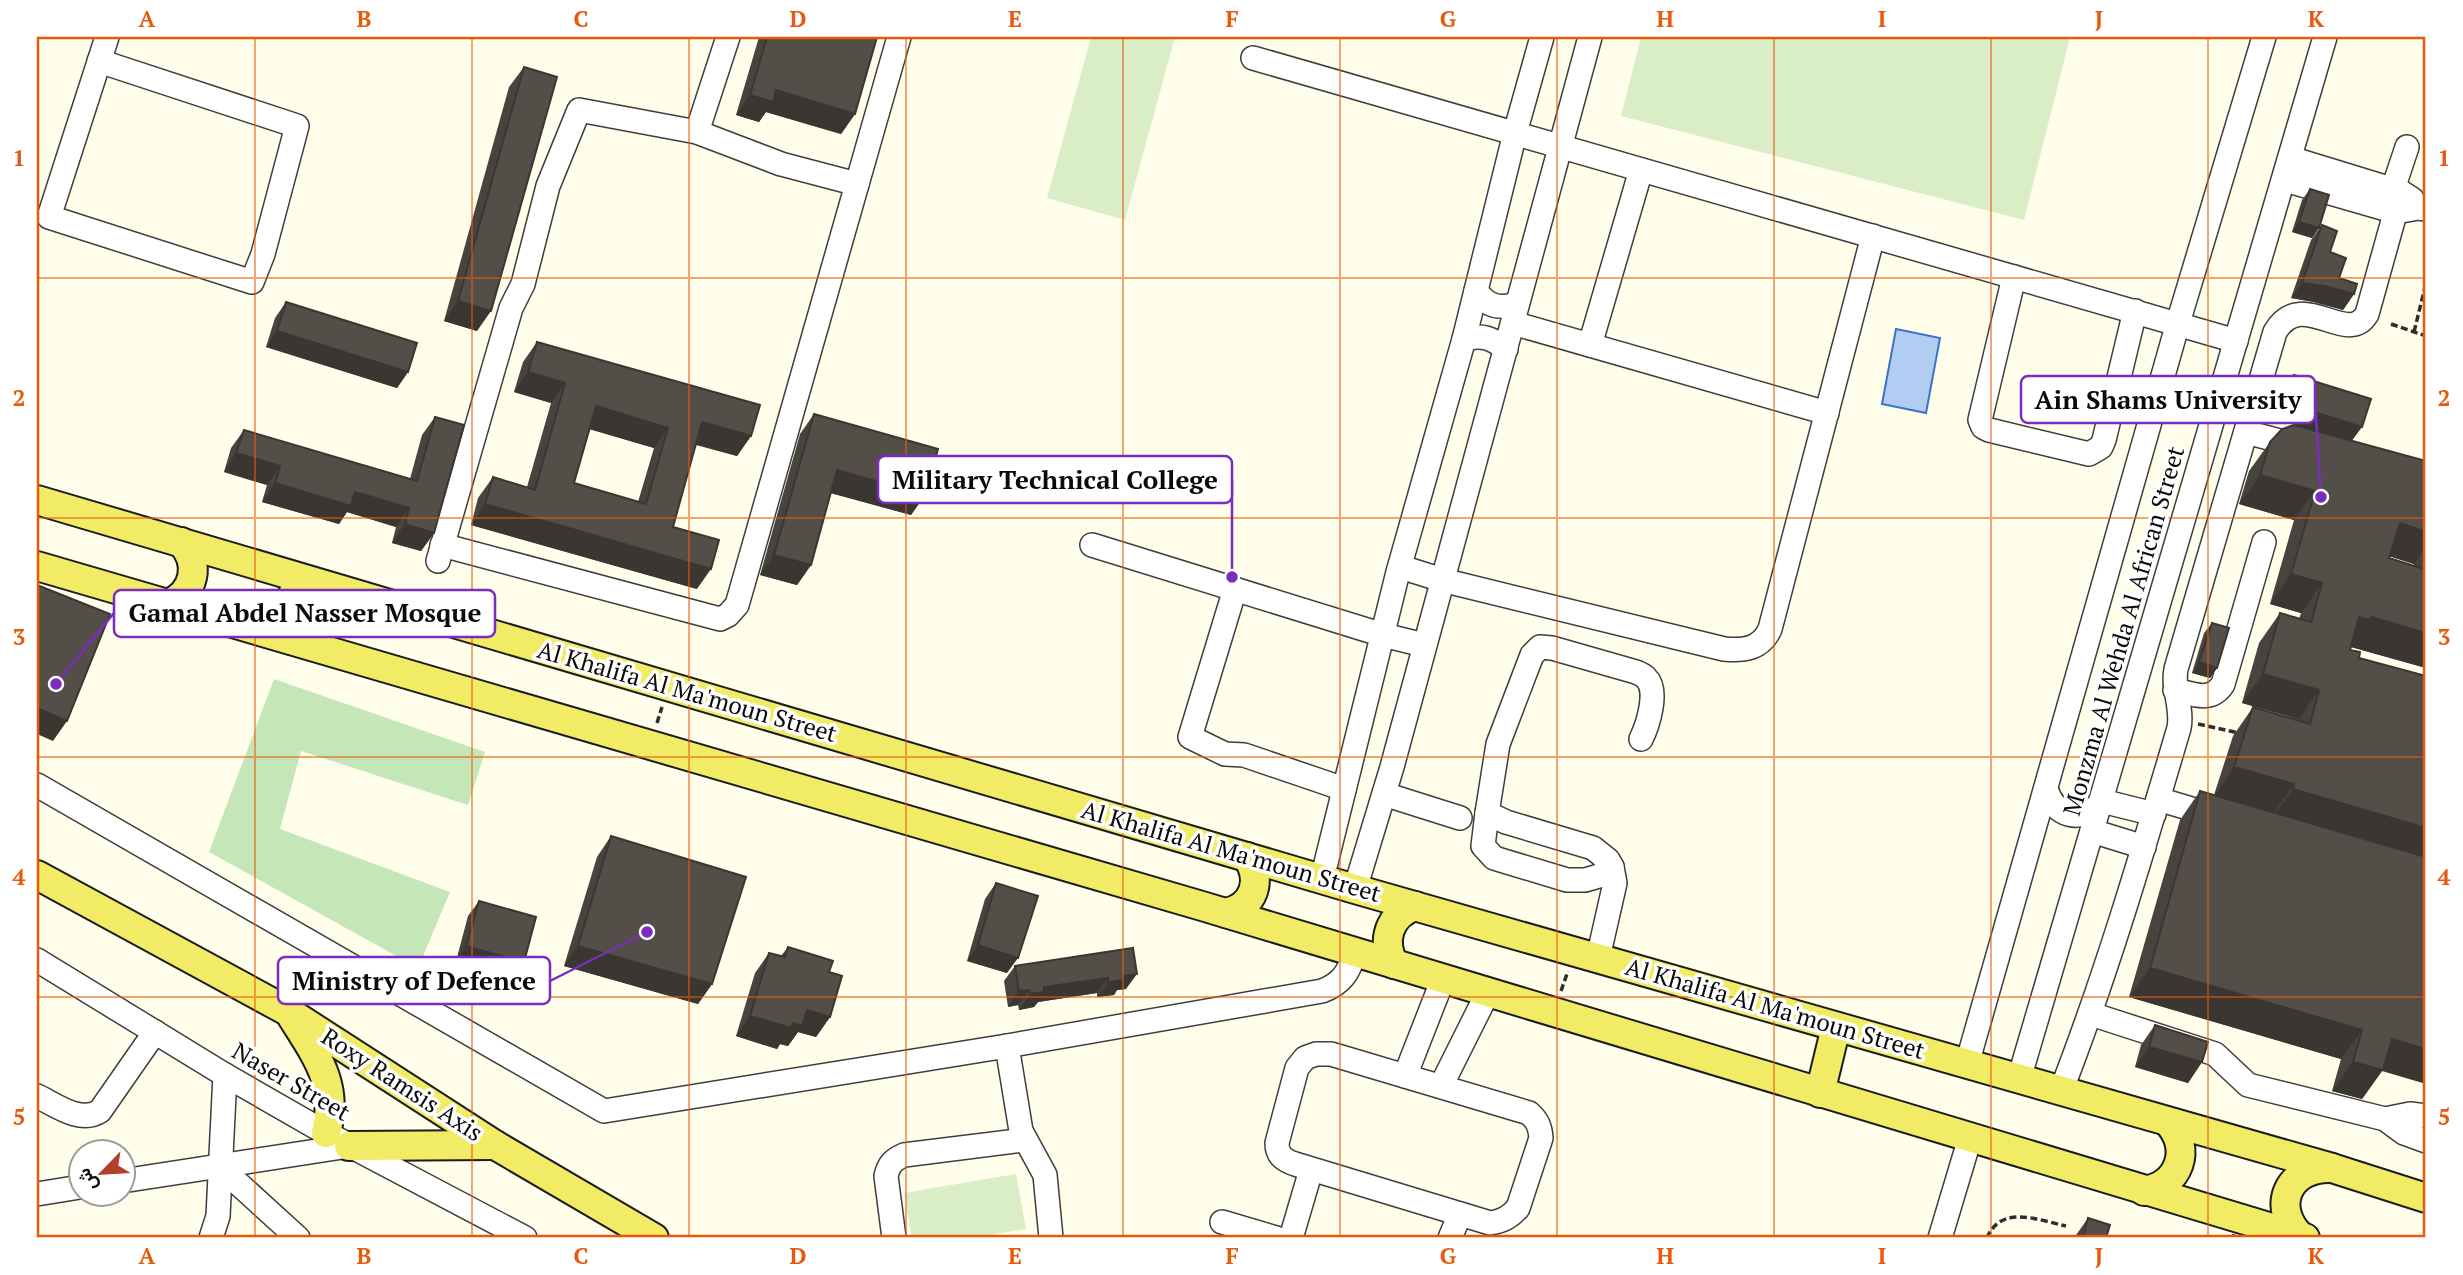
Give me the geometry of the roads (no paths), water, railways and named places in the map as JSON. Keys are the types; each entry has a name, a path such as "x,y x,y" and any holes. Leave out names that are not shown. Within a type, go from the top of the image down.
{"main road":[{"name":"Al Khalifa Al Ma'moun Street","path":"37,500 1355,889 2332,1168 2426,1198"},
{"path":"168,604 182,597 193,577 193,562 181,542"},
{"path":"37,566 1226,913 2286,1236 2286,1196 2291,1185 2309,1170 2332,1168"},
{"path":"291,640 286,630 286,607 290,597 307,581"},
{"path":"1226,913 1248,902 1255,887 1255,871 1247,857"},
{"name":"Roxy Ramsis Axis","path":"37,875 289,1012 495,1145 654,1238"},
{"path":"1394,964 1388,950 1388,933 1401,913 1415,906"},
{"path":"289,1012 324,1068 329,1086 331,1116 338,1140 495,1145"},
{"path":"1820,1093 1836,1027"},
{"path":"2144,1191 2163,1185 2177,1170 2181,1149 2175,1130 2168,1122"}],"street":[{"path":"99,61 297,126 263,254 252,282 49,217 99,61 107,37"},
{"path":"697,132 728,37"},
{"path":"857,184 781,164 697,132 579,110 548,186 523,284 511,308 440,553 720,619 737,605 899,37"},
{"path":"1322,879 1382,635 1464,339 1515,133 1542,37"},
{"path":"1355,889 1384,794 1590,37"},
{"name":"Monzma Al Wehda Al African Street","path":"1967,1064 2178,323 2264,37"},
{"name":"Monzma Al Wehda Al African Street","path":"2019,1079 2325,37"},
{"path":"1253,58 2236,341"},
{"path":"2061,1091 2091,1014 2156,807 2180,720 2175,690 2176,669 2275,332 2280,324 2294,314 2304,313 2350,326 2363,320 2407,202 2407,147"},
{"path":"2288,169 2407,202"},
{"path":"1590,345 1641,170"},
{"path":"1401,567 1442,580 1724,649 1741,651 1762,642 1770,629 1873,236"},
{"path":"2014,277 1980,420 1983,427 1990,430 2089,454 2101,447 2134,311"},
{"path":"1476,291 1486,303 1590,345 1827,413"},
{"path":"1464,339 1482,336 1496,341 1506,349"},
{"path":"2246,432 2323,453"},
{"path":"2175,690 2204,697 2220,689 2264,542"},
{"path":"1092,545 1382,635 1424,645"},
{"path":"1235,589 1190,737 1225,754 1244,755 1344,789"},
{"path":"1612,867 1599,876 1585,880 1567,880 1494,858 1483,846 1498,744 1532,655 1540,647 1636,672 1647,678 1652,699 1648,724 1641,739"},
{"path":"37,785 604,1111 1007,1046 1322,991 1340,981 1347,973 1354,952"},
{"path":"2046,788 2048,796 2057,808 2071,815 2094,811 2102,801 2156,807 2238,823"},
{"path":"1384,794 1461,818"},
{"path":"1487,813 1506,822 1593,848 1608,860 1615,883 1586,955"},
{"path":"2032,835 2045,827 2061,827 2089,842 2144,847"},
{"name":"Naser Street","path":"37,960 225,1075 338,1140 525,1238"},
{"path":"1405,1076 1443,979"},
{"path":"1441,1086 1488,992"},
{"path":"2091,1014 2215,1054 2242,1080 2258,1088 2385,1119 2404,1133 2426,1141"},
{"path":"37,1096 81,1116 100,1111 155,1032"},
{"path":"1007,1046 1021,1131 1045,1175 1051,1238"},
{"path":"1316,1054 1331,1054 1405,1076 1529,1113 1536,1119 1541,1128 1541,1138 1518,1208 1511,1216 1490,1223 1311,1170 1281,1157 1277,1143 1297,1068 1305,1058 1316,1054"},
{"path":"211,1238 218,1216 225,1075"},
{"path":"2385,1119 2410,1114 2426,1116"},
{"path":"1940,1238 1970,1138"},
{"path":"136,1179 220,1167 338,1140"},
{"path":"894,1238 886,1176 894,1159 904,1155 1024,1140"},
{"path":"220,1167 298,1238"},
{"path":"1291,1238 1311,1170"},
{"path":"37,1194 66,1189"},
{"path":"1450,1238 1460,1214"},
{"path":"1222,1222 1276,1238"}],"water":[{"path":"1896,329 1940,338 1926,413 1882,404"}],"place":[{"name":"Ain Shams University","path":"2321,497"},
{"name":"Military Technical College","path":"1232,577"},
{"name":"Gamal Abdel Nasser Mosque","path":"56,684"},
{"name":"Ministry of Defence","path":"647,932"}]}
